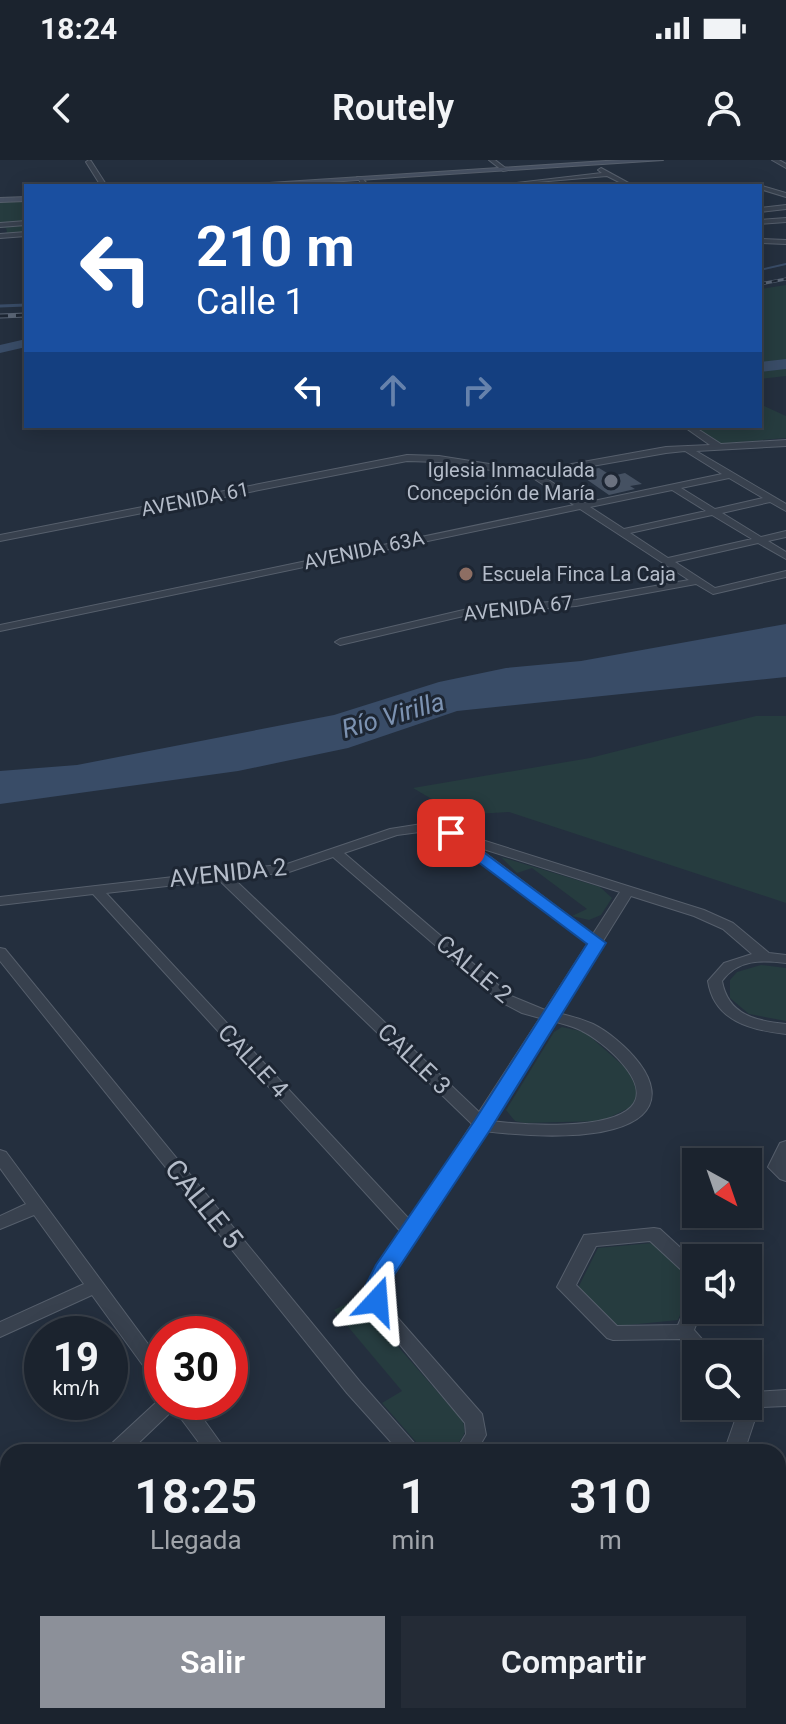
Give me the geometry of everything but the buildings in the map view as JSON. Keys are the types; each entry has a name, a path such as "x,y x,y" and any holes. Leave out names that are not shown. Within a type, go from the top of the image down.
{"main road":[{"path":"591,165 659,160"},
{"path":"262,184 671,160"},
{"path":"271,184 359,178"},
{"path":"0,200 24,199"}],"street":[{"path":"492,160 505,170"},
{"path":"775,160 786,166"},
{"path":"89,162 103,184"},
{"path":"591,165 627,184"},
{"path":"509,184 605,172 633,184"},
{"path":"359,178 364,184"},
{"path":"762,187 774,185"},
{"path":"762,188 786,195"},
{"path":"764,199 786,195"},
{"path":"762,210 786,207"},
{"path":"762,222 786,220"},
{"path":"0,225 24,223"},
{"path":"0,236 24,234"},
{"path":"762,241 786,242"},
{"path":"690,428 721,448"},
{"path":"533,474 686,449 786,443"},
{"path":"686,449 786,508"},
{"name":"AVENIDA 61","path":"0,538 389,461 439,459 533,474"},
{"path":"533,474 713,591 786,574"},
{"name":"AVENIDA 63A","path":"0,628 729,475"},
{"path":"672,486 786,556"},
{"path":"623,532 771,499"},
{"path":"666,561 786,534"},
{"name":"AVENIDA 67","path":"340,642 472,611 576,603 697,581"},
{"name":"AVENIDA 2","path":"0,901 289,868 413,828 451,833 728,926 765,957"},
{"path":"451,833 597,943"},
{"name":"CALLE 2","path":"336,853 506,999 597,1033 634,1064 646,1083 644,1099 635,1111 620,1121 599,1126 539,1130 483,1125"},
{"name":"CALLE 3","path":"222,875 483,1125"},
{"name":"CALLE 4","path":"95,889 412,1233"},
{"path":"470,1444 476,1435 475,1420 377,1301 376,1289 384,1272 483,1125 628,890"},
{"name":"CALLE 5","path":"0,952 354,1388 405,1444"},
{"path":"786,959 747,958 721,971 715,981 716,993 722,1004 749,1023 786,1029"},
{"path":"786,1147 776,1167 786,1175"},
{"path":"0,1156 144,1354"},
{"path":"0,1223 36,1207"},
{"path":"682,1260 654,1234 590,1240 566,1287 613,1333 684,1332 692,1340"},
{"path":"0,1330 93,1287"},
{"path":"684,1332 687,1324"},
{"path":"762,1398 786,1398"},
{"path":"127,1444 151,1420"},
{"path":"193,1420 211,1444"},
{"path":"736,1444 743,1420"}],"green space":[{"path":"24,201 24,233 0,235 7,232 6,228 0,228 0,202"},
{"path":"786,285 786,376 762,379 762,289"},
{"path":"762,405 786,416 786,438 718,444 695,428 762,428"},
{"path":"756,716 786,716 786,903 509,812 459,815 413,788 590,758"},
{"path":"501,857 600,887 612,898 601,915 589,920 572,916 587,909 532,868 517,873"},
{"path":"761,965 786,968 786,1021 749,1014 730,998 730,980 737,972"},
{"path":"562,1027 585,1032 636,1077 639,1090 633,1106 602,1121 515,1121 506,1110 554,1032"},
{"path":"652,1243 682,1271 682,1310 678,1320 618,1326 578,1288 598,1248"},
{"path":"362,1296 367,1311 463,1421 465,1432 458,1444 418,1444 382,1403 402,1391 334,1310"}],"water":[{"name":"Río Virilla","path":"786,624 786,677 457,711 348,748 238,771 0,804 0,771 77,765 334,715 439,682 506,668 581,661"}],"waterway":[{"path":"762,270 786,264"},
{"path":"0,306 24,305"},
{"path":"0,349 24,343"},
{"path":"762,367 786,364"}],"railway":[{"path":"762,284 786,279"},
{"path":"0,316 24,315"}],"place":[{"name":"Iglesia Inmaculada Concepción de María","path":"611,481"},
{"name":"Escuela Finca La Caja","path":"466,574"}],"route":[{"path":"377,1301 376,1289 384,1272 483,1125 597,943 451,833"}]}
